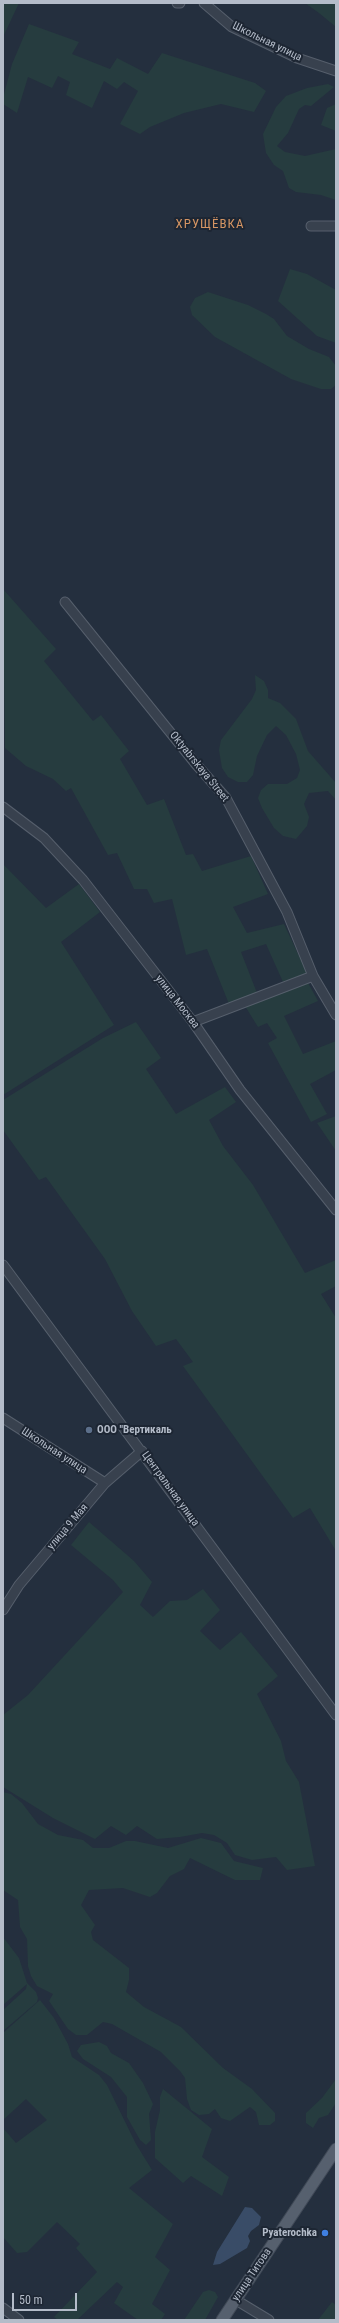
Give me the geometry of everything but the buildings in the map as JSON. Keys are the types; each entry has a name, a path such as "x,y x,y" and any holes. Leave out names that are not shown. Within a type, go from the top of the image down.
{"main road":[{"name":"улица Титова","path":"222,2320 336,2149"}],"street":[{"name":"Школьная улица","path":"204,3 232,27 298,58 336,71"},
{"path":"311,226 336,226"},
{"name":"Oktyabrskaya Street","path":"65,602 195,763 226,798 287,912 313,976 336,1015"},
{"name":"улица Москва","path":"3,807 44,838 65,858 193,1022 240,1090 336,1210"},
{"path":"193,1022 313,976"},
{"name":"Центральная улица","path":"3,1265 336,1715"},
{"name":"Школьная улица","path":"3,1418 105,1483"},
{"name":"улица 9 Мая","path":"3,1610 19,1584 105,1483 142,1451"},
{"path":"236,2300 269,2320"},
{"path":"3,2308 19,2320"}],"green space":[{"path":"3,3 19,3 3,37"},
{"path":"305,3 336,3 336,27 319,13"},
{"path":"29,24 79,42 72,54 110,69 117,58 148,74 162,53 255,83 266,91 254,112 221,104 184,113 150,127 140,134 120,124 138,91 124,82 117,89 104,81 92,108 66,95 70,82 58,76 52,88 28,77 17,113 3,104 3,98 12,64"},
{"path":"328,84 334,87 311,106 305,105 299,109 288,133 277,146 285,152 305,156 336,149 336,200 321,195 296,192 289,188 283,171 274,165 266,153 263,134 276,107 286,96 307,88"},
{"path":"336,104 336,131 321,125 327,108"},
{"path":"290,269 307,274 336,290 336,343 317,336 278,301"},
{"path":"208,292 248,305 266,314 274,319 287,336 309,349 329,357 336,366 336,385 331,389 321,389 291,379 215,337 192,315 190,307 195,298"},
{"path":"3,589 56,649 44,661 93,721 101,715 129,751 120,759 147,805 164,799 186,855 193,854 202,871 251,856 268,894 233,907 247,933 284,924 307,973 283,982 266,944 241,952 257,993 229,1004 207,949 186,955 172,899 154,903 147,889 134,889 117,853 108,855 71,788 66,791 53,779 26,766 5,748"},
{"path":"255,675 264,681 268,690 268,698 280,703 296,719 308,751 336,783 336,800 328,791 309,793 304,804 309,817 307,826 296,839 283,836 274,828 258,798 261,790 268,784 287,784 297,778 300,770 296,754 286,735 276,726 267,735 257,756 253,775 247,782 238,782 228,777 222,768 219,750 221,740 252,699 256,690"},
{"path":"3,864 46,908 79,884 100,912 61,942 114,1025 3,1095"},
{"path":"308,983 318,1001 284,1016 303,1054 336,1041 336,1070 310,1084 327,1114 311,1122 268,1043 277,1038 267,1023 258,1027 245,1006"},
{"path":"136,1022 161,1058 146,1069 176,1114 225,1087 236,1102 209,1120 223,1146 253,1185 305,1273 336,1260 336,1286 321,1294 336,1318 336,1551 310,1508 293,1518 183,1366 193,1362 176,1339 156,1346 132,1311 105,1259 46,1177 39,1180 3,1130 3,1100 103,1038"},
{"path":"336,1116 336,1151 317,1123"},
{"path":"89,1522 134,1561 152,1582 140,1605 153,1617 170,1601 187,1600 203,1589 220,1610 200,1631 220,1650 241,1632 278,1676 257,1694 281,1741 286,1761 299,1782 315,1866 287,1870 276,1857 252,1860 235,1855 227,1843 214,1835 202,1833 157,1839 137,1826 126,1835 111,1826 95,1839 53,1818 3,1787 3,1715 28,1695 123,1592 113,1580 71,1545"},
{"path":"3,1792 11,1794 22,1803 38,1824 58,1835 83,1840 93,1848 109,1848 126,1841 135,1841 168,1848 201,1838 221,1843 234,1861 263,1868 260,1880 235,1880 190,1858 184,1869 170,1876 157,1893 150,1897 123,1888 89,1890 81,1905 95,1925 91,1932 93,1940 129,1968 129,1980 126,1992 144,2007 181,2027 223,2068 252,2089 275,2113 275,2121 270,2125 259,2125 256,2112 250,2107 230,2121 221,2118 215,2109 209,2114 199,2115 191,2110 187,2099 185,2078 161,2052 112,2024 103,2022 87,2035 76,2035 68,2029 49,2001 53,1994 37,1986 31,1976 28,1966 27,1939 20,1927 18,1900 3,1890"},
{"path":"3,1937 19,1958 27,1983 36,1992 38,1998 37,2002 3,2031 3,2010 26,1989 27,1984 3,2005"},
{"path":"40,2000 54,2018 68,2044 72,2057 99,2075 107,2085 136,2144 152,2170 129,2188 173,2224 155,2257 170,2270 152,2304 165,2314 161,2320 138,2320 114,2303 123,2287 117,2282 77,2320 58,2320 54,2317 97,2272 76,2248 80,2244 57,2222 27,2252 17,2253 3,2237 3,2128 16,2143 47,2120 26,2099 3,2120 3,2033"},
{"path":"99,2042 107,2046 111,2053 129,2063 143,2083 153,2104 149,2114 151,2140 146,2145 140,2140 127,2117 127,2097 111,2077 83,2059 77,2051 81,2045"},
{"path":"336,2079 336,2103 328,2115 319,2118 313,2128 306,2123 306,2113 322,2098"},
{"path":"163,2089 212,2129 202,2157 229,2177 222,2196 191,2176 183,2183 155,2158 155,2132 160,2110 160,2097"},
{"path":"209,2290 215,2292 218,2297 205,2320 184,2320 203,2292"},
{"path":"332,2302 336,2305 336,2320 318,2320"}],"water":[{"path":"245,2207 252,2208 261,2217 259,2225 251,2231 248,2236 250,2241 247,2248 220,2264 213,2265 217,2252"}],"place":[{"name":"ООО \"Вертикаль","path":"89,1430"},
{"name":"Pyaterochka","path":"325,2233"}],"district":[{"name":"ХРУЩЁВКА","path":"210,225"}]}
